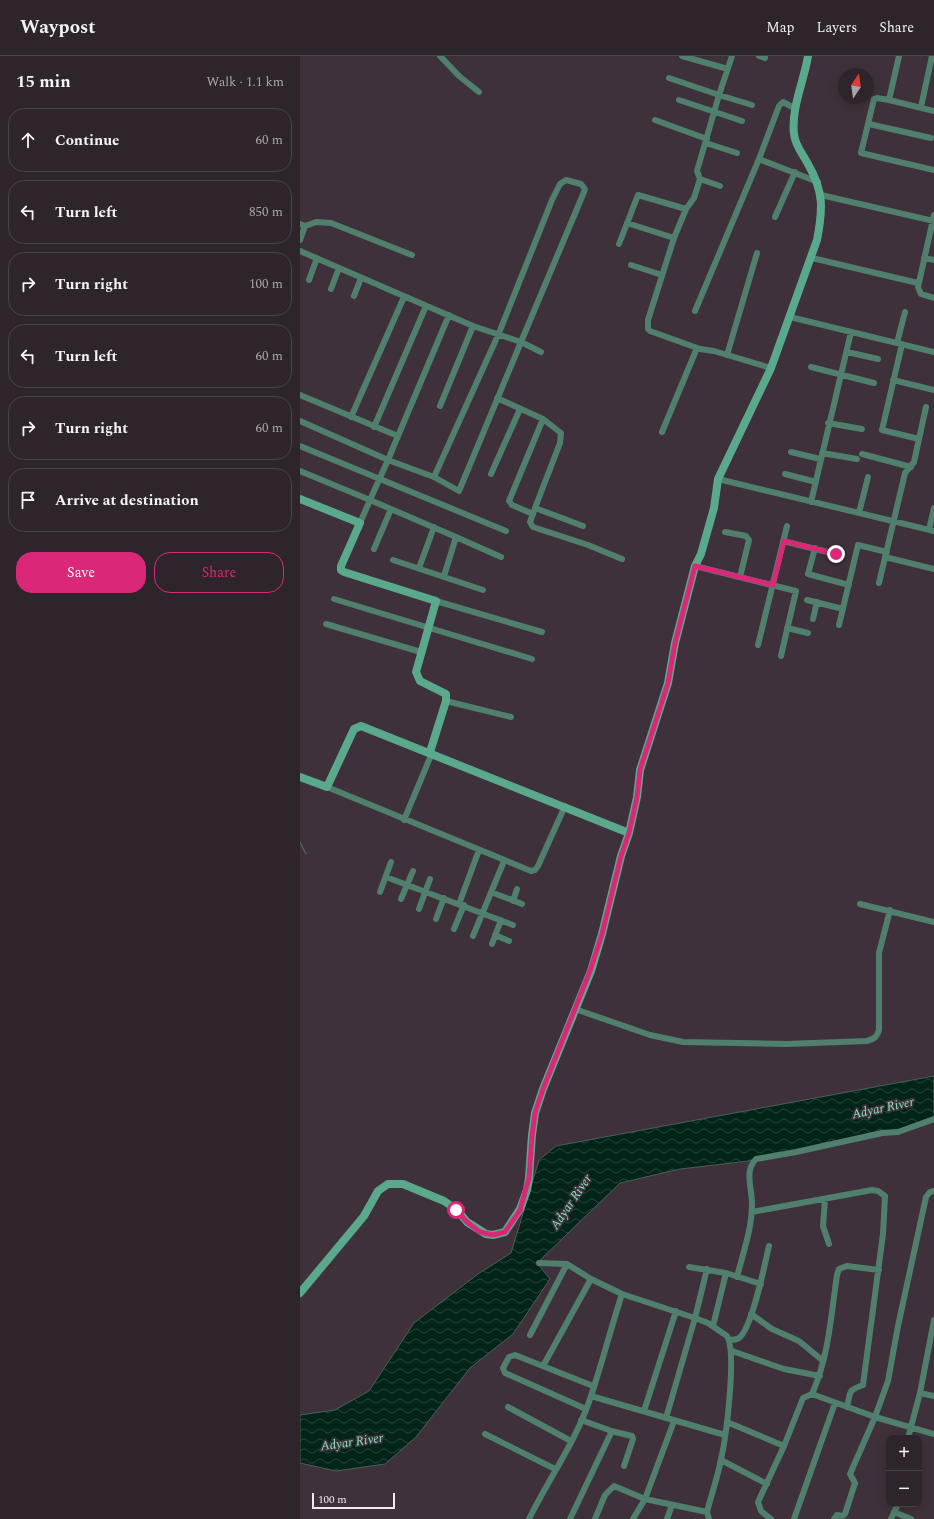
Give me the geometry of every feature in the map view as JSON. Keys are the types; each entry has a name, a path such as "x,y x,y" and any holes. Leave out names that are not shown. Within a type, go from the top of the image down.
{"street":[{"path":"440,56 459,76 479,92"},
{"path":"682,56 728,68"},
{"path":"732,56 697,171 700,179 694,198 686,209 674,238 648,320 648,329 650,332 697,348 771,368"},
{"path":"300,1293 364,1216 378,1190 388,1184 403,1184 444,1201 456,1210 467,1222 486,1234 499,1235 510,1227 520,1210 527,1190 535,1113 543,1089 590,971 602,934 621,856 629,833 637,797 640,770 668,683 675,643 695,566 701,554 714,508 718,479 771,368 812,258 820,220 821,195 818,182 796,142 794,127 796,109 808,56"},
{"path":"889,100 899,56"},
{"path":"921,107 932,56"},
{"path":"669,78 752,105"},
{"path":"934,111 889,100 874,99 861,153 934,170"},
{"path":"679,100 742,120"},
{"path":"695,311 781,103 783,102 796,109"},
{"path":"655,120 737,153"},
{"path":"869,124 931,138"},
{"path":"759,159 818,182"},
{"path":"774,217 795,172"},
{"path":"700,179 720,186"},
{"path":"300,421 388,460 434,477 459,491 584,192 585,189 581,184 566,180 560,184 544,219 498,333 434,477"},
{"path":"821,195 934,219 918,283 918,289 921,294 934,298"},
{"path":"619,244 638,196 686,209"},
{"path":"300,240 303,225 316,222 331,224 412,255"},
{"path":"627,223 674,238"},
{"path":"300,251 448,316 473,326 498,333 541,352"},
{"path":"727,355 756,253"},
{"path":"309,280 317,258"},
{"path":"812,258 918,283"},
{"path":"924,258 934,260"},
{"path":"631,265 662,275"},
{"path":"331,289 339,268"},
{"path":"354,296 361,278"},
{"path":"351,417 404,297"},
{"path":"374,427 426,306"},
{"path":"905,312 893,380 882,430 919,440"},
{"path":"448,316 380,479 343,559 341,570 436,601 542,632"},
{"path":"790,317 934,352"},
{"path":"440,406 473,326"},
{"path":"811,502 828,423 852,332"},
{"path":"662,432 697,348"},
{"path":"846,352 878,360"},
{"path":"810,367 874,383"},
{"path":"893,380 934,390"},
{"path":"300,395 398,436"},
{"path":"497,398 543,419 561,433 562,437 530,522 533,527 622,559"},
{"path":"879,583 905,473 911,467 919,440 926,407"},
{"path":"491,474 520,409"},
{"path":"543,419 509,501 512,505 583,526"},
{"path":"828,423 862,429"},
{"path":"300,446 506,531"},
{"path":"791,452 821,456 859,457 911,467"},
{"path":"300,471 501,556"},
{"path":"784,474 816,482"},
{"path":"859,513 868,477"},
{"path":"718,479 932,531 934,508"},
{"path":"300,499 360,523"},
{"path":"374,549 391,509"},
{"path":"758,645 787,526"},
{"path":"419,568 434,527"},
{"path":"724,532 746,536 749,540 740,577"},
{"path":"444,576 456,537"},
{"path":"784,541 836,554"},
{"path":"839,625 858,546 934,569"},
{"path":"815,548 808,574 849,585"},
{"path":"393,560 484,590"},
{"path":"695,566 796,591 781,656"},
{"path":"334,599 532,659"},
{"path":"807,600 843,609"},
{"path":"404,820 431,753 446,701 446,694 443,691 420,681 416,672 436,601"},
{"path":"813,619 817,602"},
{"path":"326,624 421,652"},
{"path":"787,628 808,633"},
{"path":"446,701 510,717"},
{"path":"327,787 354,729 357,726 366,726 629,833"},
{"path":"300,777 504,861 523,868 534,870 564,806"},
{"path":"454,929 479,850"},
{"path":"473,936 504,861"},
{"path":"380,892 391,862"},
{"path":"401,900 413,871"},
{"path":"386,877 513,925"},
{"path":"419,909 430,879"},
{"path":"513,901 517,889"},
{"path":"491,892 522,904"},
{"path":"436,919 444,898"},
{"path":"860,904 890,910 934,922"},
{"path":"575,1009 650,1035 683,1042 786,1044 867,1041 873,1039 879,1030 879,965 881,942 890,910"},
{"path":"492,944 501,920"},
{"path":"495,935 509,941"},
{"path":"737,1277 752,1212 750,1169 756,1159 796,1152 882,1133 898,1132 934,1120"},
{"path":"752,1212 872,1190 883,1193 885,1204 879,1270 863,1385 853,1388 847,1407"},
{"path":"834,1519 837,1515 843,1516 845,1514 855,1483 850,1474 875,1417 888,1381 926,1197 930,1192 934,1191"},
{"path":"825,1199 823,1226 829,1244"},
{"path":"730,1340 740,1337 751,1314 761,1284 769,1246"},
{"path":"539,1263 567,1264 591,1279 622,1294 676,1311 713,1326 723,1331 730,1340 732,1351 725,1435 721,1460 707,1512 709,1519"},
{"path":"530,1335 549,1295 567,1264"},
{"path":"771,1519 761,1511 758,1505 803,1398 812,1394 820,1376 822,1360 829,1338 836,1281 839,1269 847,1266 879,1270"},
{"path":"688,1267 726,1273 761,1284"},
{"path":"666,1418 695,1318 707,1269"},
{"path":"713,1326 726,1273"},
{"path":"544,1366 591,1279"},
{"path":"530,1519 586,1409 622,1294"},
{"path":"644,1411 676,1311"},
{"path":"751,1314 772,1329 795,1338 822,1360"},
{"path":"909,1435 920,1393 934,1320"},
{"path":"732,1351 784,1369 820,1376"},
{"path":"586,1409 503,1372 509,1357 515,1354 593,1386"},
{"path":"920,1393 934,1396"},
{"path":"812,1394 875,1417 934,1434"},
{"path":"591,1396 725,1435"},
{"path":"794,1519 835,1403"},
{"path":"508,1407 571,1441"},
{"path":"581,1420 611,1431 632,1436 633,1439 624,1466"},
{"path":"633,1519 645,1499 674,1421"},
{"path":"726,1422 784,1446"},
{"path":"570,1519 611,1431"},
{"path":"485,1434 555,1469"},
{"path":"721,1460 767,1484"},
{"path":"595,1519 605,1495 614,1486 645,1499 707,1512"},
{"path":"667,1519 672,1505"},
{"path":"891,1519 896,1507"},
{"path":"894,1512 911,1519"}],"water":[{"name":"Adyar River","path":"934,1076 934,1118 885,1135 749,1161 680,1169 620,1183 537,1263 550,1279 513,1334 470,1368 416,1437 385,1464 336,1471 300,1463 300,1415 335,1410 369,1391 414,1323 478,1274 511,1253 539,1160 556,1146"}],"waterway":[{"path":"300,842 306,854"}],"route":[{"path":"456,1210 467,1222 480,1232 493,1235 499,1235 505,1232 510,1227 520,1210 527,1190 529,1178 535,1113 543,1089 590,971 602,934 621,856 629,833 637,797 640,770 644,753 653,734 668,683 675,643 695,566 773,585 784,541 836,554"}]}
